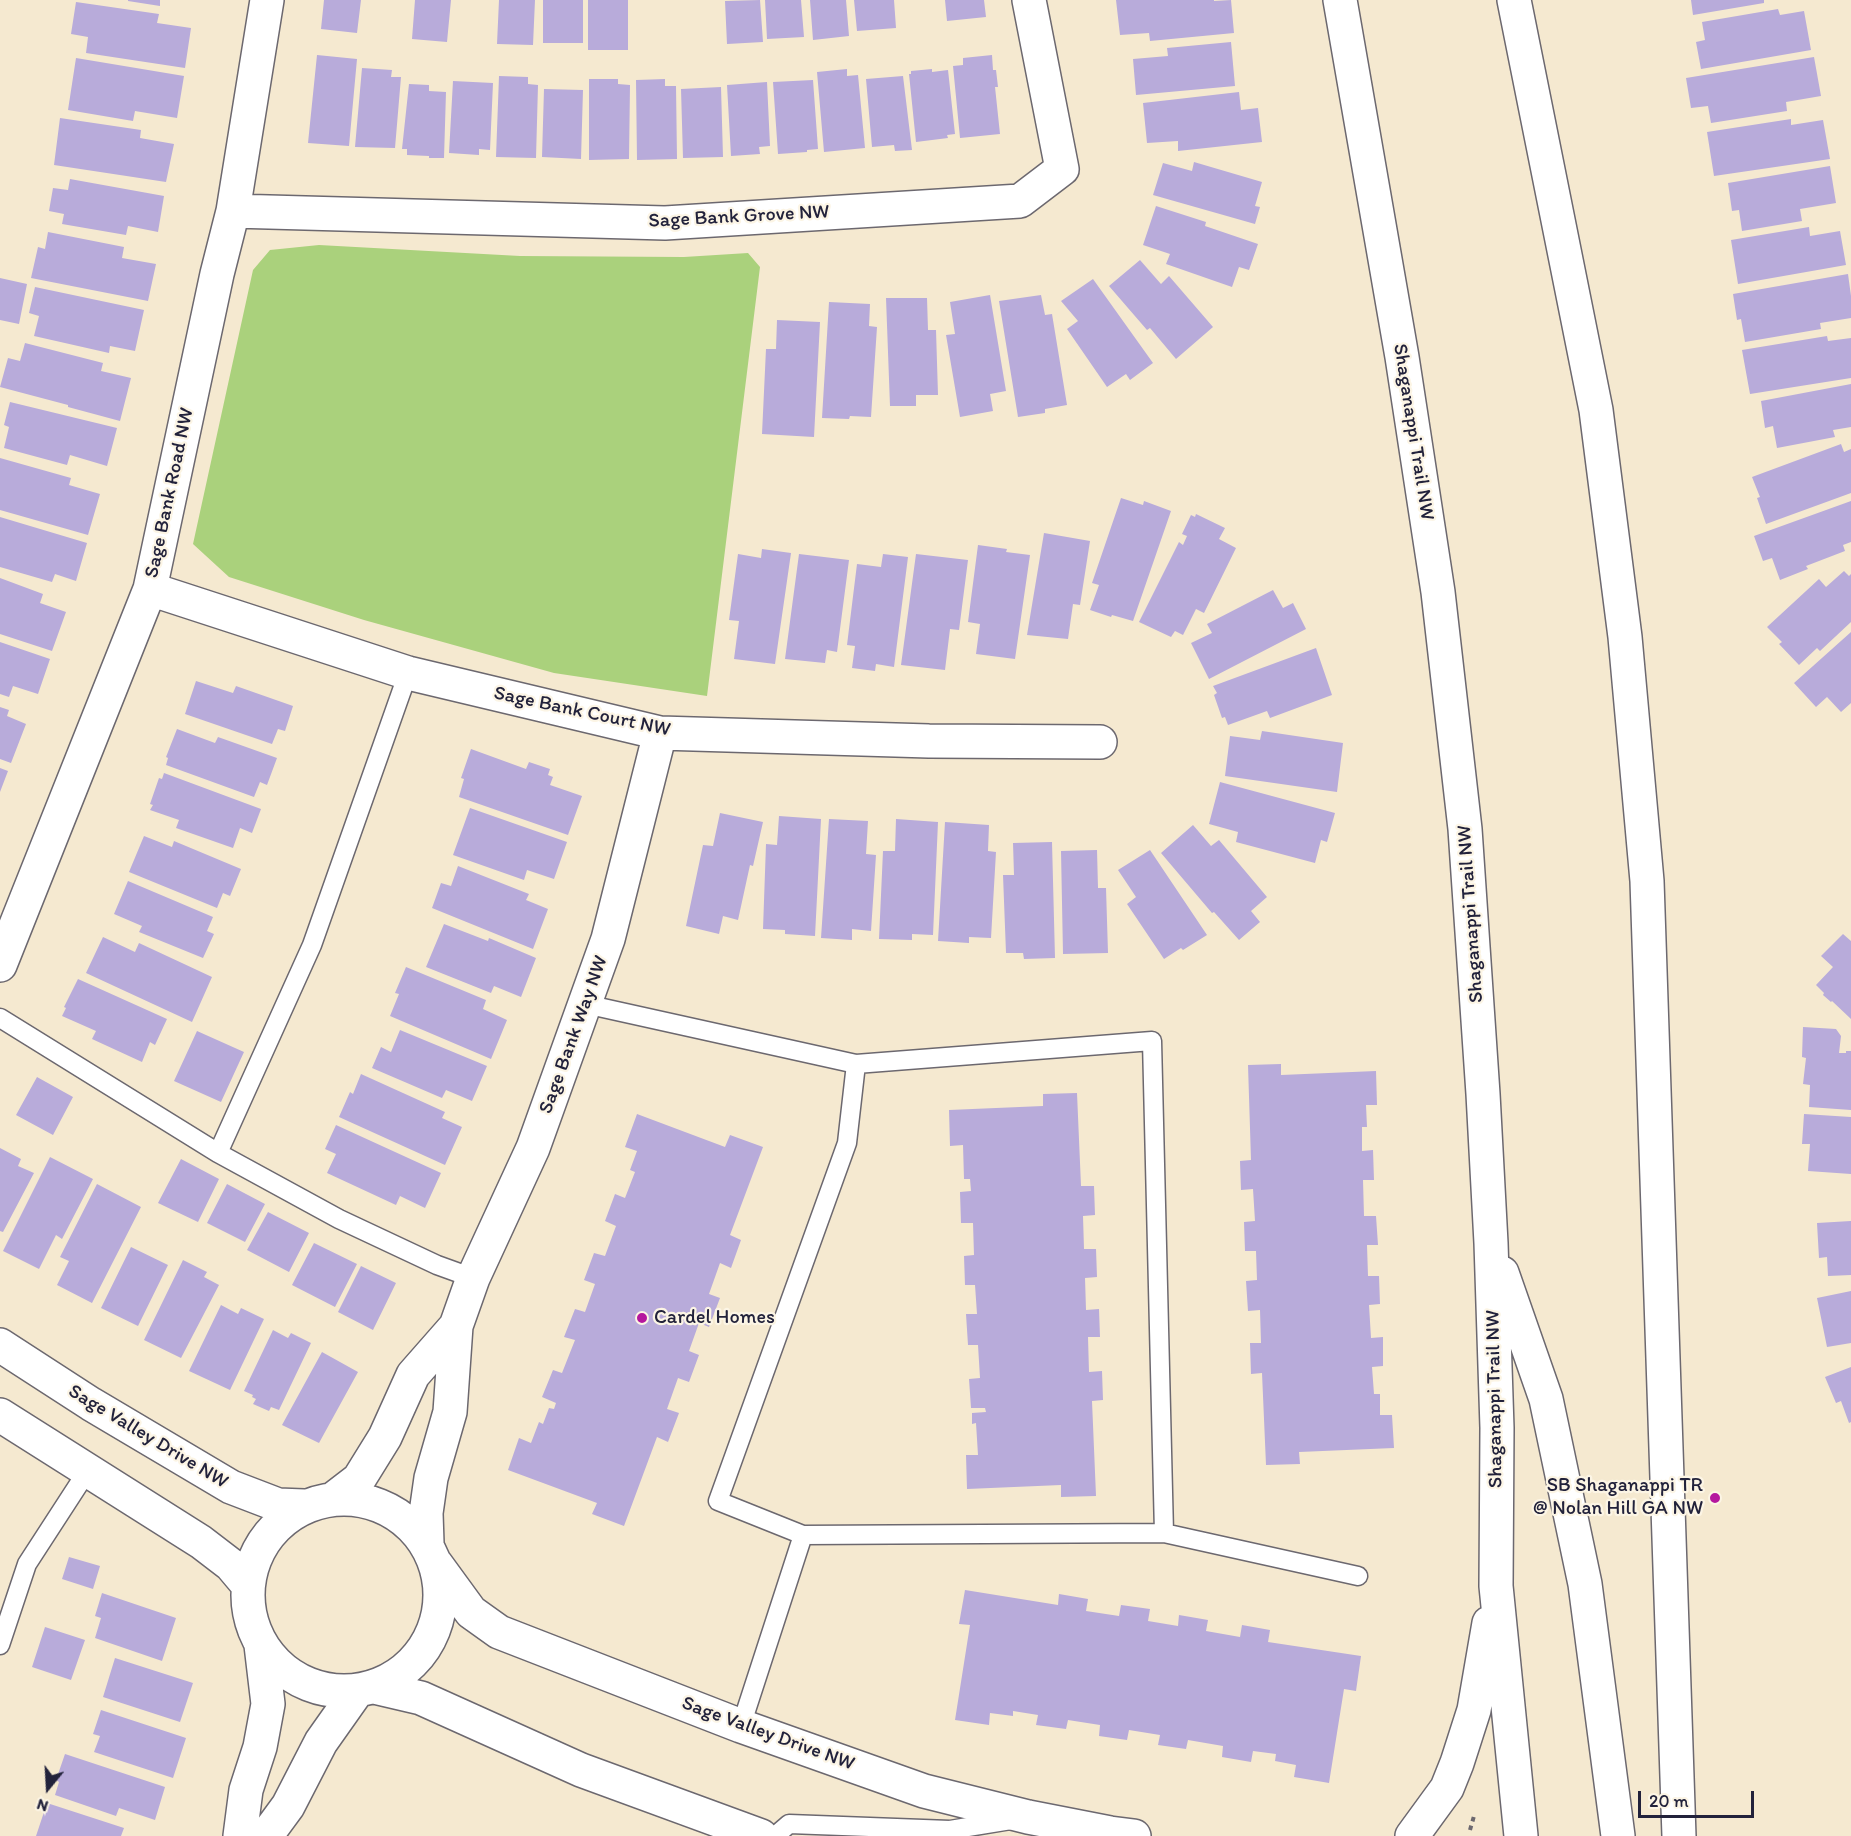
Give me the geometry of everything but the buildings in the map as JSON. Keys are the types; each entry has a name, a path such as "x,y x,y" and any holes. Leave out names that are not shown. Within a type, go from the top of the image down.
{"street":[{"name":"Sage Bank Road NW","path":"0,966 150,590 217,274 233,211 267,0"},
{"name":"Sage Bank Grove NW","path":"233,211 666,223 1020,201 1062,170 1029,0"},
{"name":"Shaganappi Trail NW","path":"1340,0 1402,357 1438,592 1465,829 1491,1243 1497,1428 1496,1586 1521,1836"},
{"path":"1514,0 1596,410 1625,637 1647,881 1665,1479 1679,1836"},
{"name":"Sage Bank Court NW","path":"150,590 408,673 660,733 929,741 1100,742"},
{"name":"Sage Bank Way NW","path":"431,1554 426,1513 431,1478 450,1412 456,1326 473,1278 533,1148 608,939 660,733"},
{"path":"1491,1243 1546,1399 1585,1584 1618,1836"},
{"name":"Sage Bank Way NW","path":"319,1503 360,1479 385,1437 413,1375 456,1326"},
{"name":"Sage Valley Drive NW","path":"0,1345 91,1404 231,1487 278,1505 319,1503"},
{"path":"0,1415 201,1542 231,1565 247,1584"},
{"path":"240,1836 246,1790 260,1747 268,1704 261,1645 249,1616 247,1584 257,1551 277,1525 319,1503 360,1499 386,1508 409,1523 431,1554 441,1594 436,1625 423,1652 401,1674 366,1689 321,1742 288,1806 266,1836"},
{"name":"Sage Valley Drive NW","path":"431,1554 471,1612 499,1632 741,1726 924,1791 1028,1817 1134,1836"},
{"path":"1412,1836 1447,1788 1457,1763 1474,1710 1496,1586"},
{"path":"261,1645 279,1667 302,1682 329,1690 366,1689 421,1698 581,1770 761,1836"}],"lane":[{"path":"218,1153 312,945 408,673"},
{"path":"585,1004 856,1064 1152,1041 1164,1533"},
{"path":"0,1018 218,1153 339,1219 436,1265 473,1278"},
{"path":"856,1064 847,1143 718,1501 803,1534 1164,1533 1358,1575"},
{"path":"0,1645 27,1564 88,1470"},
{"path":"741,1726 803,1534"},
{"path":"776,1836 789,1824 950,1830 1028,1817"}],"path":[{"path":"1470,1830 1474,1816"}],"green space":[{"path":"319,245 520,256 684,257 748,253 760,267 707,696 554,673 364,620 229,577 193,544 253,270 270,250"}],"place":[{"name":"Cardel Homes","path":"642,1318"},
{"name":"SB Shaganappi TR @ Nolan Hill GA NW","path":"1715,1498"}]}
